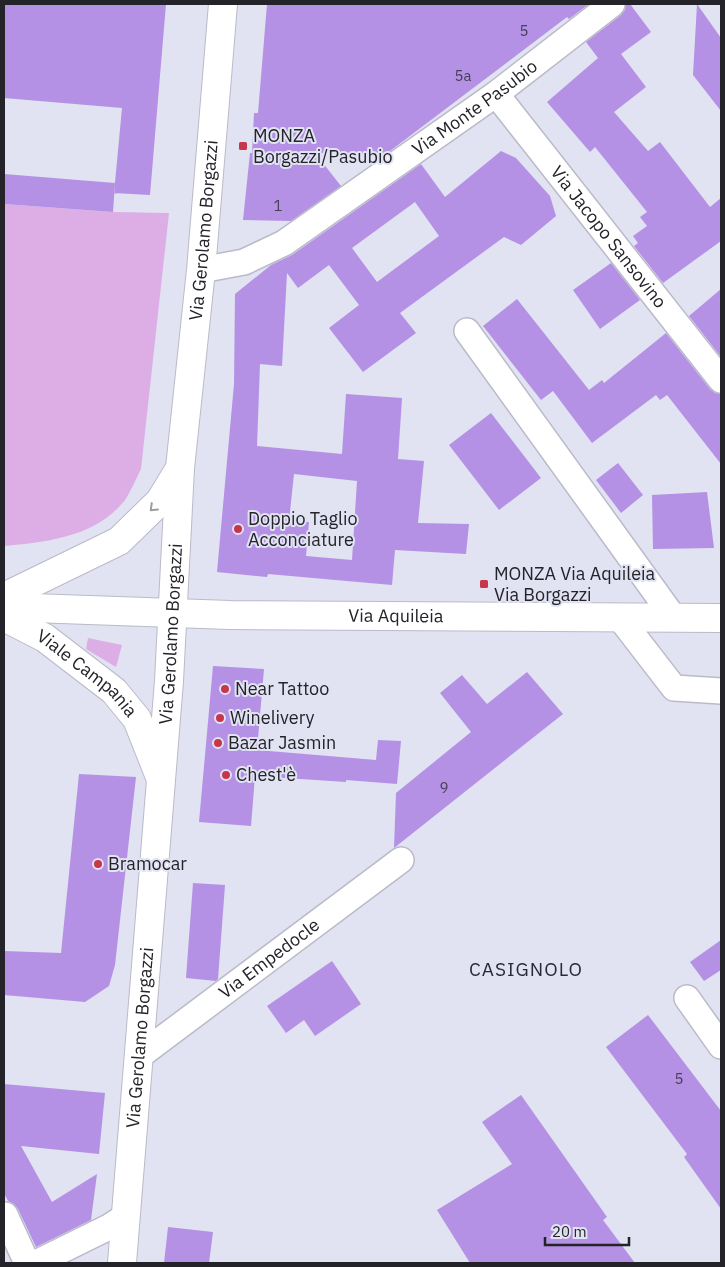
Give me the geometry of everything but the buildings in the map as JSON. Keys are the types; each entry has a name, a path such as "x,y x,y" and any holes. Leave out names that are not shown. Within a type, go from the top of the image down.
{"main road":[{"name":"Via Gerolamo Borgazzi","path":"122,1263 169,681 180,468 201,270 224,4"},
{"path":"4,597 119,541 160,501 180,468"},
{"name":"Viale Campania","path":"4,607 172,614"},
{"name":"Via Aquileia","path":"172,614 240,616 721,618"},
{"name":"Viale Campania","path":"4,617 45,638 114,691 137,719 160,777"}],"street":[{"name":"Via Monte Pasubio","path":"201,270 244,262 284,244 496,94 612,4"},
{"name":"Via Jacopo Sansovino","path":"496,94 721,380"},
{"path":"467,330 674,618"},
{"path":"620,618 674,688 721,691"},
{"name":"Via Empedocle","path":"138,1057 401,860"},
{"path":"687,998 721,1046"},
{"path":"4,1215 27,1263"},
{"path":"36,1263 109,1227 126,1216"}],"shaded area":[{"path":"4,204 113,212 169,213 141,469 125,500 100,522 85,530 54,539 4,546"},
{"path":"88,638 122,645 116,667 86,649"}],"place":[{"name":"MONZA Borgazzi/Pasubio","path":"243,146"},
{"name":"Doppio Taglio Acconciature","path":"238,529"},
{"name":"MONZA Via Aquileia Via Borgazzi","path":"484,584"},
{"name":"Near Tattoo","path":"225,689"},
{"name":"Winelivery","path":"220,718"},
{"name":"Bazar Jasmin","path":"218,743"},
{"name":"Chest'è","path":"226,775"},
{"name":"Bramocar","path":"98,864"}],"district":[{"name":"CASIGNOLO","path":"526,969"}]}
